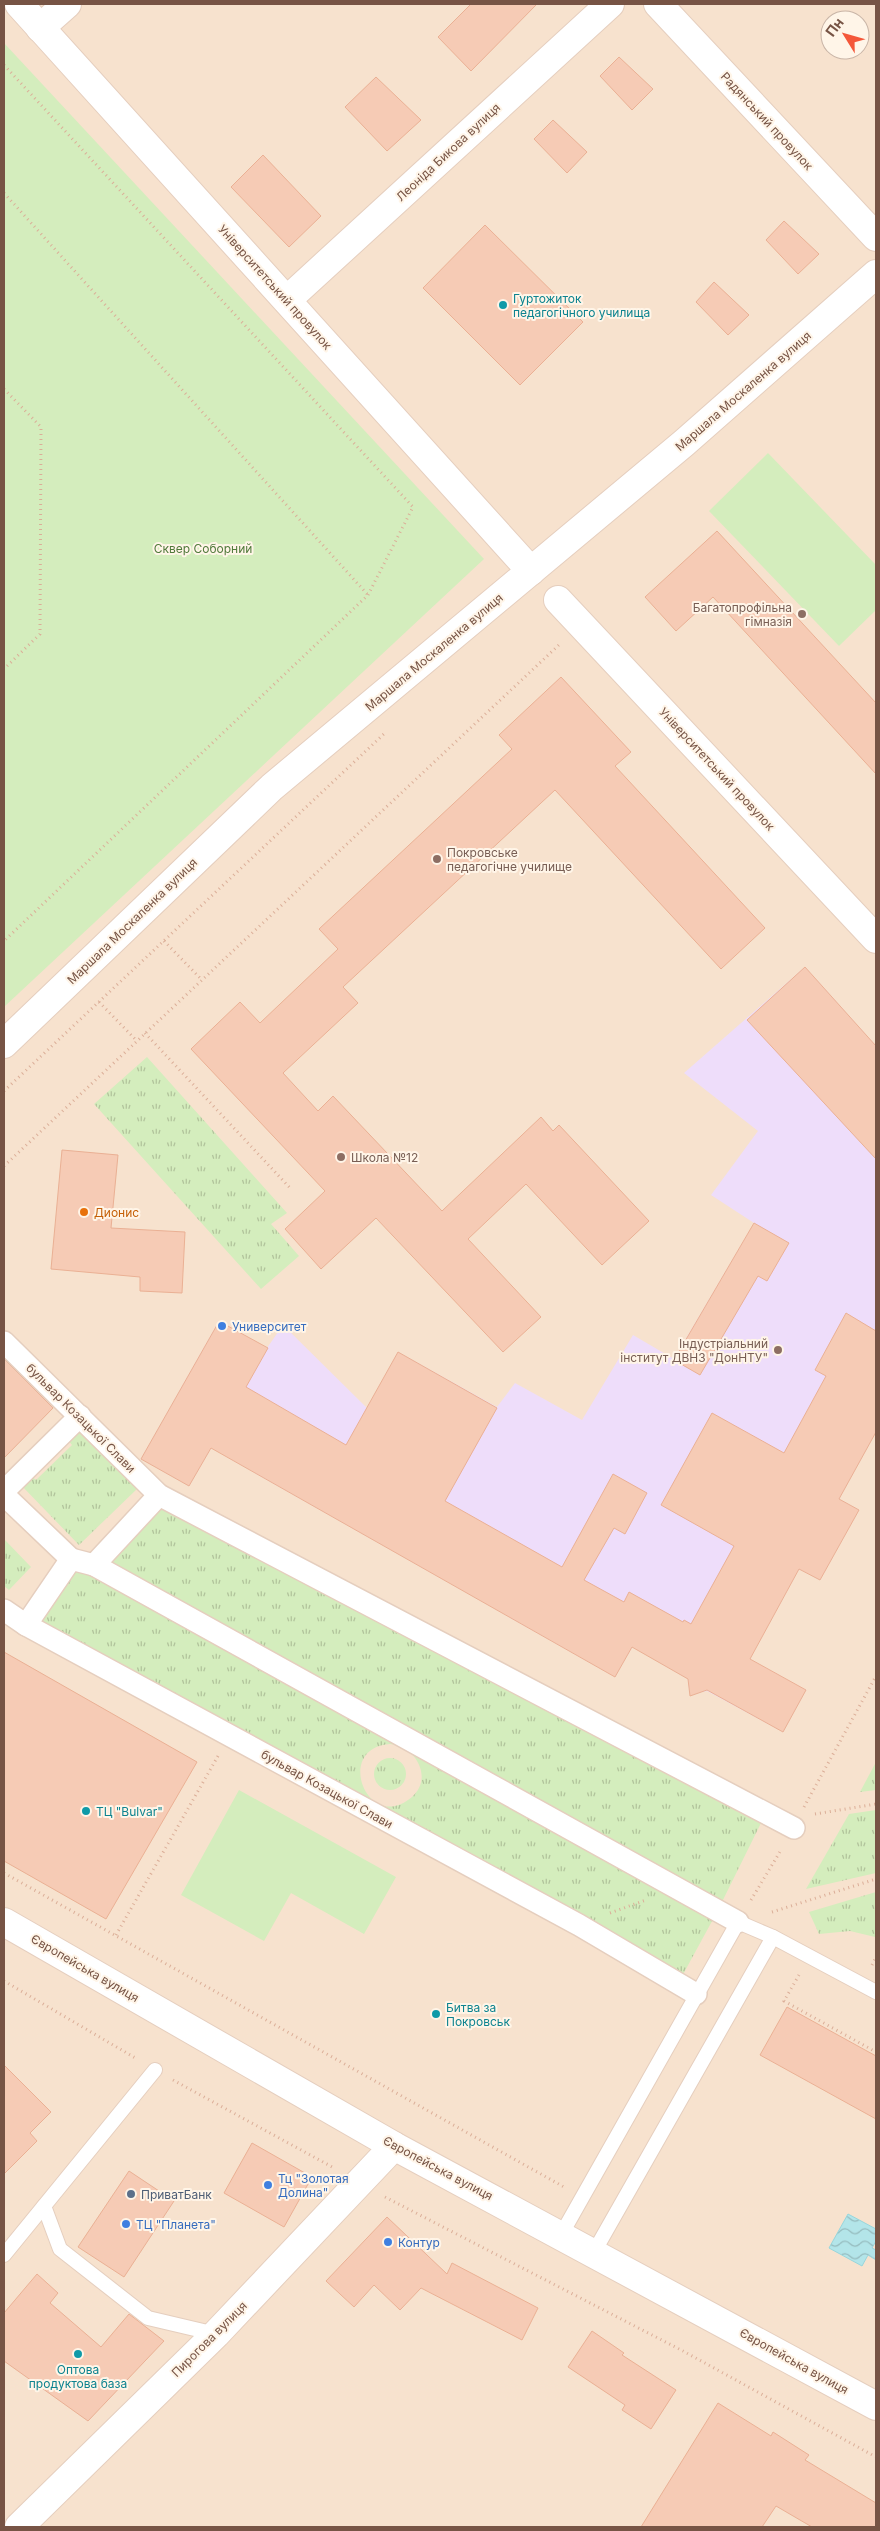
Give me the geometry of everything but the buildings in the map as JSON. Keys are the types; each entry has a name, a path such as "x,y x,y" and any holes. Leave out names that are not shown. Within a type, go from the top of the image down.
{"street":[{"name":"Університетський провулок","path":"18,4 531,571"},
{"path":"40,28 67,4"},
{"name":"Леоніда Бикова вулиця","path":"287,300 610,4"},
{"name":"Радянський провулок","path":"658,4 876,237"},
{"name":"Маршала Москаленка вулиця","path":"4,1044 272,787 684,442 876,274"},
{"name":"Університетський провулок","path":"558,600 876,939"},
{"name":"бульвар Козацької Слави","path":"4,1342 159,1495 796,1822"},
{"path":"4,1491 80,1416"},
{"path":"4,1495 72,1559 94,1566 738,1922"},
{"path":"94,1566 159,1495"},
{"path":"26,1625 72,1559"},
{"name":"бульвар Козацької Слави","path":"4,1610 26,1625 579,1925 696,1994"},
{"name":"Європейська вулиця","path":"4,1922 394,2146 594,2252 876,2406"},
{"name":"Пирогова вулиця","path":"19,2527 216,2334 394,2146"}],"lane":[{"path":"561,2235 738,1922 773,1937 876,1992"},
{"path":"594,2252 773,1937"},
{"path":"4,2255 155,2070"},
{"path":"44,2206 60,2249 148,2318 216,2334"}],"path":[{"path":"4,65 412,507 368,595 4,941"},
{"path":"4,193 368,595"},
{"path":"4,389 41,427 41,466 40,634 4,669"},
{"path":"4,1166 581,624"},
{"path":"4,1092 393,725"},
{"path":"164,941 202,980"},
{"path":"99,1002 136,1041"},
{"path":"145,1033 291,1190"},
{"path":"738,1922 796,1822 876,1676"},
{"path":"116,1936 230,1736"},
{"path":"796,1822 876,1804"},
{"path":"4,1873 582,2198"},
{"path":"738,1922 876,1879"},
{"path":"579,1925 677,1889"},
{"path":"809,1957 784,2001 876,2052"},
{"path":"4,1981 155,2070 402,2207 683,2351 876,2457"}],"shaded area":[{"path":"4,4 876,4 876,2527 4,2527"},
{"name":"Індустріальний інститут ДВНЗ \"ДонНТУ\"","path":"805,967 876,1046 876,1432 839,1499 859,1510 820,1580 799,1569 750,1659 806,1690 783,1732 707,1691 697,1693 689,1689 688,1679 660,1663 669,1645 642,1630 615,1677 232,1460 225,1424 189,1486 141,1459 219,1321 267,1348 283,1325 367,1408 398,1352 497,1407 515,1383 582,1420 633,1335 674,1359 754,1223 711,1195 758,1131 684,1073"}],"green space":[{"name":"Сквер Соборний","path":"4,43 484,559 4,1007"},
{"path":"768,453 876,565 876,610 839,646 709,511"},
{"path":"147,1057 287,1213 271,1224 299,1256 261,1289 94,1104"},
{"path":"79,1427 137,1489 79,1545 19,1483 29,1474 36,1480 72,1445 67,1439"},
{"path":"159,1495 763,1819 717,1912 680,1980 26,1625 71,1559 95,1565","holes":["390,1744 399,1746 414,1756 419,1764 421,1781 412,1797 396,1806 382,1805 371,1798 363,1786 360,1773 363,1759 373,1749"]},
{"path":"4,1539 31,1567 9,1590 4,1586"},
{"path":"390,1758 396,1759 401,1763 405,1768 405,1780 401,1785 396,1789 390,1790 384,1789 379,1785 375,1780 374,1774 375,1768 379,1763 384,1759"},
{"path":"876,1762 876,1790 860,1792"},
{"path":"239,1790 396,1877 364,1934 291,1893 264,1941 181,1895"},
{"path":"876,1810 876,1873 806,1889 849,1814"},
{"path":"876,1892 875,1937 850,1931 819,1934 809,1912"}],"water":[{"path":"848,2214 876,2229 876,2241 872,2248 876,2250 876,2260 868,2255 862,2266 829,2248"}],"place":[{"name":"Гуртожиток педагогічного училища","path":"503,305"},
{"name":"Багатопрофільна гімназія","path":"802,614"},
{"name":"Покровське педагогічне училище","path":"437,859"},
{"name":"Школа №12","path":"341,1157"},
{"name":"Дионис","path":"84,1212"},
{"name":"Университет","path":"222,1326"},
{"name":"Індустріальний інститут ДВНЗ \"ДонНТУ\"","path":"778,1350"},
{"name":"ТЦ \"Bulvar\"","path":"86,1811"},
{"name":"Битва за Покровськ","path":"436,2014"},
{"name":"Тц \"Золотая Долина\"","path":"268,2185"},
{"name":"ПриватБанк","path":"131,2194"},
{"name":"ТЦ \"Планета\"","path":"126,2224"},
{"name":"Контур","path":"388,2242"},
{"name":"Оптова продуктова база","path":"78,2354"}]}
